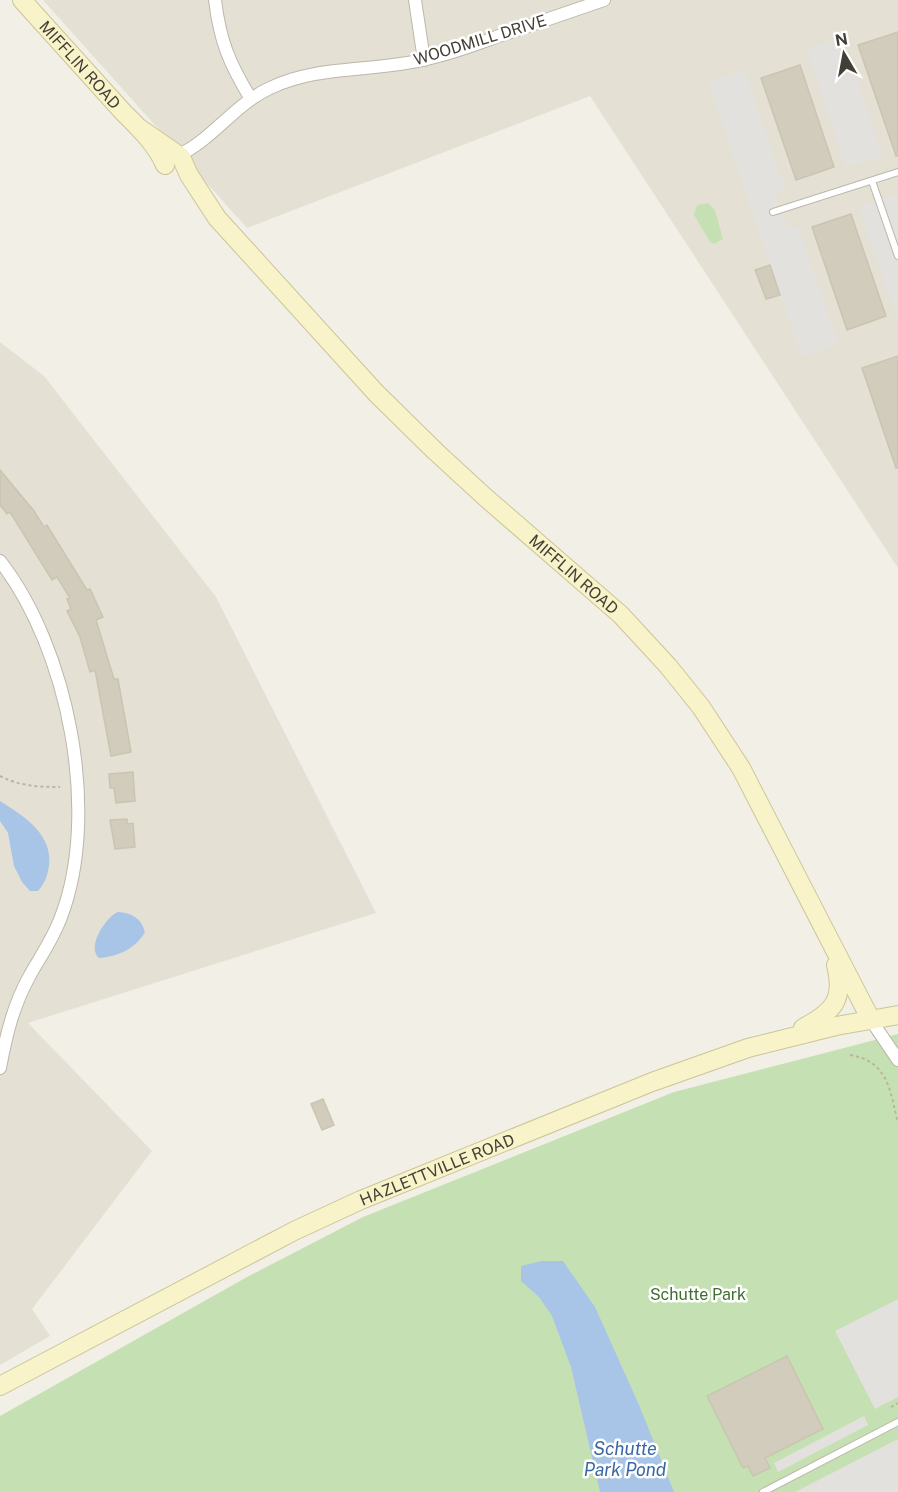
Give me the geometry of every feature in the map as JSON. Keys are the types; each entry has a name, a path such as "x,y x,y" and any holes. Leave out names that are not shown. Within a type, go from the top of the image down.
{"main road":[{"name":"MIFFLIN ROAD","path":"22,0 159,153 177,163 217,218 385,401 485,497 621,615 668,666 707,715 741,768 871,1020"},
{"path":"784,1039 822,1017 838,997 840,980 831,943"},
{"name":"HAZLETTVILLE ROAD","path":"0,1386 317,1219 652,1082 748,1048 898,1015"}],"street":[{"path":"215,0 224,48 233,70 251,99"},
{"path":"415,0 424,60"},
{"name":"WOODMILL DRIVE","path":"177,163 251,99 270,88 308,74 424,60 604,0"},
{"path":"0,561 33,614 57,677 71,735 79,820 74,873 62,916 4,1029 0,1068"},
{"path":"871,1020 898,1060"}],"lane":[{"path":"773,212 898,172"},
{"path":"872,181 898,256"},
{"path":"762,1492 898,1422"}],"path":[{"path":"0,776 32,786 60,787"},
{"path":"850,1055 865,1059 881,1072 890,1088 898,1123"},
{"path":"891,1407 898,1403"}],"shaded area":[{"path":"43,0 898,0 898,568 590,96 247,228"},
{"path":"842,37 882,156 846,167 807,49"},
{"path":"744,70 785,189 775,193 788,230 798,227 838,344 802,357 708,83"},
{"path":"895,194 898,201 898,322 859,207"},
{"path":"0,342 44,376 216,597 376,913 28,1023 152,1151 32,1309 50,1336 0,1365"},
{"path":"898,1299 898,1397 875,1409 835,1331"},
{"path":"864,1416 868,1425 778,1472 774,1463"},
{"path":"898,1439 898,1492 795,1492"}],"green space":[{"path":"708,203 715,210 723,239 714,244 710,242 694,215 697,205"},
{"name":"Schutte Park","path":"898,1034 898,1492 0,1492 0,1416 247,1277 363,1217 674,1092"}],"water":[{"path":"0,801 35,827 46,844 49,866 45,880 38,891 30,891 22,882 14,866 8,833 0,821"},
{"path":"118,912 135,917 145,932 137,943 126,951 99,958 95,947 96,940 103,926"},
{"name":"Schutte Park Pond","path":"541,1261 563,1261 595,1307 639,1405 674,1492 600,1492 571,1367 552,1316 539,1297 521,1281 521,1266"}],"building":[{"path":"898,32 898,156 896,156 858,45"},
{"path":"800,65 834,167 796,180 761,78"},
{"path":"851,214 886,316 847,330 812,227"},
{"path":"770,265 780,295 766,299 755,270"},
{"path":"898,356 898,468 896,468 862,368"},
{"path":"0,470 34,511 44,527 47,525 87,590 90,589 103,617 96,620 114,679 118,679 131,752 111,756 95,670 90,672 80,637 67,611 71,609 67,599 70,598 57,577 52,580 10,512 7,514 0,505"},
{"path":"133,772 135,801 116,803 114,788 110,788 109,774"},
{"path":"127,819 127,824 133,823 135,847 115,849 110,820"},
{"path":"323,1099 334,1125 322,1130 311,1104"},
{"path":"787,1356 823,1429 765,1458 770,1468 753,1476 748,1466 743,1468 707,1396"}]}
